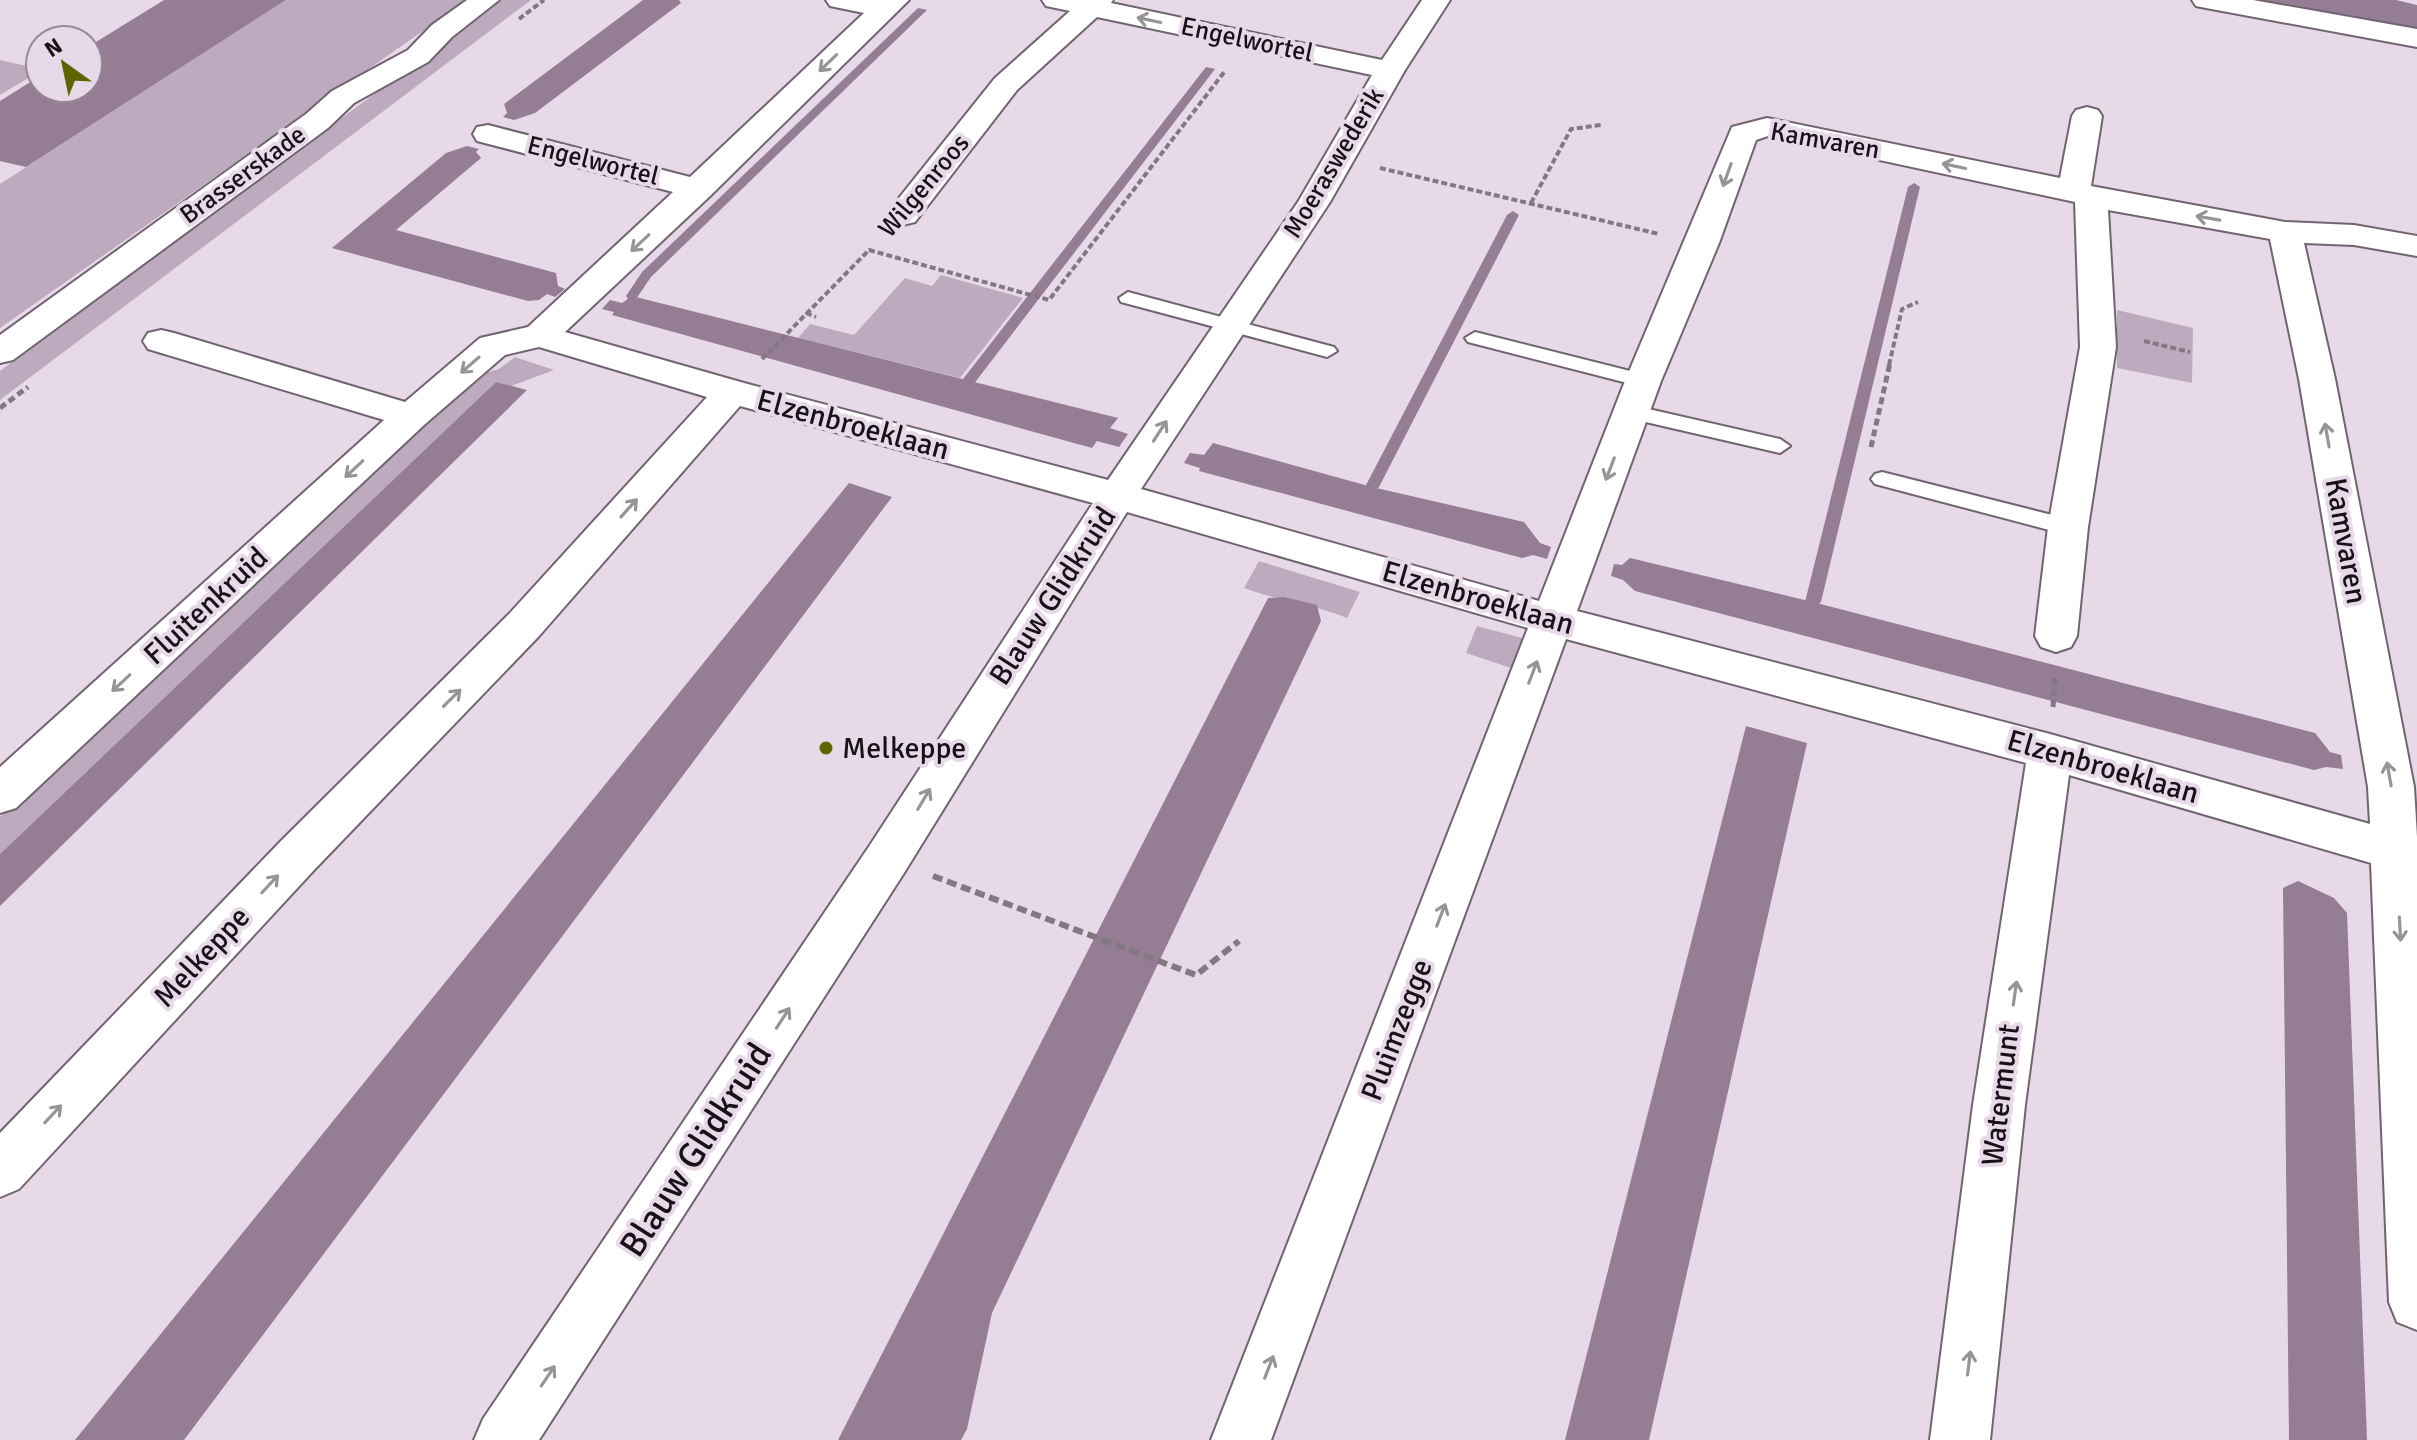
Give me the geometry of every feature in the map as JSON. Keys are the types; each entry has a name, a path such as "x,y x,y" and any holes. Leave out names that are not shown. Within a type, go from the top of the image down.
{"street":[{"name":"Brasserskade","path":"0,352 317,121 343,97 418,56 442,31 485,0"},
{"name":"Engelwortel","path":"840,0 890,4"},
{"name":"Engelwortel","path":"1056,0 1096,4 1249,41 1390,70"},
{"name":"Moeraswederik","path":"1117,496 1340,160 1390,70 1436,0"},
{"path":"2206,0 2417,38"},
{"name":"Engelwortel","path":"540,336 699,189 890,4"},
{"name":"Wilgenroos","path":"903,215 1006,84 1096,4"},
{"path":"2056,653 2068,527 2098,347 2082,194 2087,116"},
{"name":"Kamvaren","path":"1553,620 1637,396 1702,243 1743,134 1767,127 2082,194 2285,232 2354,235 2417,246"},
{"name":"Engelwortel","path":"488,134 699,189"},
{"name":"Kamvaren","path":"2285,232 2317,379 2391,787 2407,854 2417,1302"},
{"name":"Elzenbroeklaan","path":"540,336 745,377 1117,496 1553,620 2052,732 2407,854"},
{"name":"Fluitenkruid","path":"0,795 411,416 493,346 540,336"},
{"path":"161,341 411,416"},
{"name":"Melkeppe","path":"0,1171 297,856 524,625 745,377"},
{"name":"Blauw Glidkruid","path":"504,1440 887,859 1117,496"},
{"name":"Pluimzegge","path":"1241,1440 1553,620"},
{"name":"Watermunt","path":"1960,1440 1999,1105 2052,732"}],"lane":[{"path":"1128,298 1327,351"},
{"path":"1475,338 1780,446"},
{"path":"1882,479 2068,527"}],"path":[{"path":"869,250 1049,300 1249,41"},
{"path":"1531,203 1571,129 1601,125"},
{"path":"1340,160 1702,243"},
{"name":"Wilgenroos","path":"745,377 903,215"},
{"path":"1869,457 1902,309 1918,302"},
{"path":"806,313 816,317"},
{"path":"2052,732 2056,653"},
{"path":"887,859 1196,975 1239,941"}],"shaded area":[{"path":"164,0 286,0 26,167 0,161 0,101 24,86 24,104 104,104 104,37"},
{"path":"286,0 467,0 0,328 0,184"},
{"path":"501,0 531,0 0,400 0,371"},
{"path":"643,0 679,0 681,3 535,113 514,120 503,117 507,113 504,104"},
{"path":"2244,0 2396,0 2417,5 2417,29"},
{"path":"0,60 24,65 24,81 0,95"},
{"path":"467,146 479,149 476,152 481,158 396,230 556,273 558,286 565,289 555,297 547,294 539,300 528,301 332,248 446,153"},
{"path":"941,275 1023,298 960,378 798,338 810,324 854,335 905,278 932,286"},
{"path":"632,296 1118,418 1110,428 1128,434 1119,447 1097,441 1092,448 612,315 614,312 602,309 610,300 622,303"},
{"path":"2117,310 2193,328 2192,383 2117,368"},
{"path":"515,357 554,370 511,386 496,382 0,854 0,817 473,376 499,369"},
{"path":"496,382 527,390 0,906 0,854"},
{"path":"1213,443 1372,487 1524,522 1540,543 1551,547 1547,559 1533,555 1522,558 1199,471 1200,468 1184,463 1190,453 1204,455"},
{"path":"849,483 892,497 184,1440 75,1440"},
{"path":"1630,558 1813,602 2315,733 2330,752 2341,755 2343,769 2326,767 2314,770 1635,591 1623,580 1611,576 1614,564 1622,565"},
{"path":"1259,561 1360,592 1347,618 1244,588"},
{"path":"1284,597 1317,605 1321,621 992,1313 967,1429 961,1440 838,1440 1268,598"},
{"path":"1477,626 1522,638 1528,653 1520,671 1466,653"},
{"path":"1746,726 1807,743 1649,1440 1565,1440"},
{"path":"2298,881 2334,898 2347,913 2367,1440 2289,1440 2283,888"}],"waterway":[{"path":"632,296 646,275 922,10"},
{"path":"968,382 1210,69"},
{"path":"1813,602 1914,187"},
{"path":"1372,487 1513,215"}],"place":[{"name":"Melkeppe","path":"826,748"}]}
